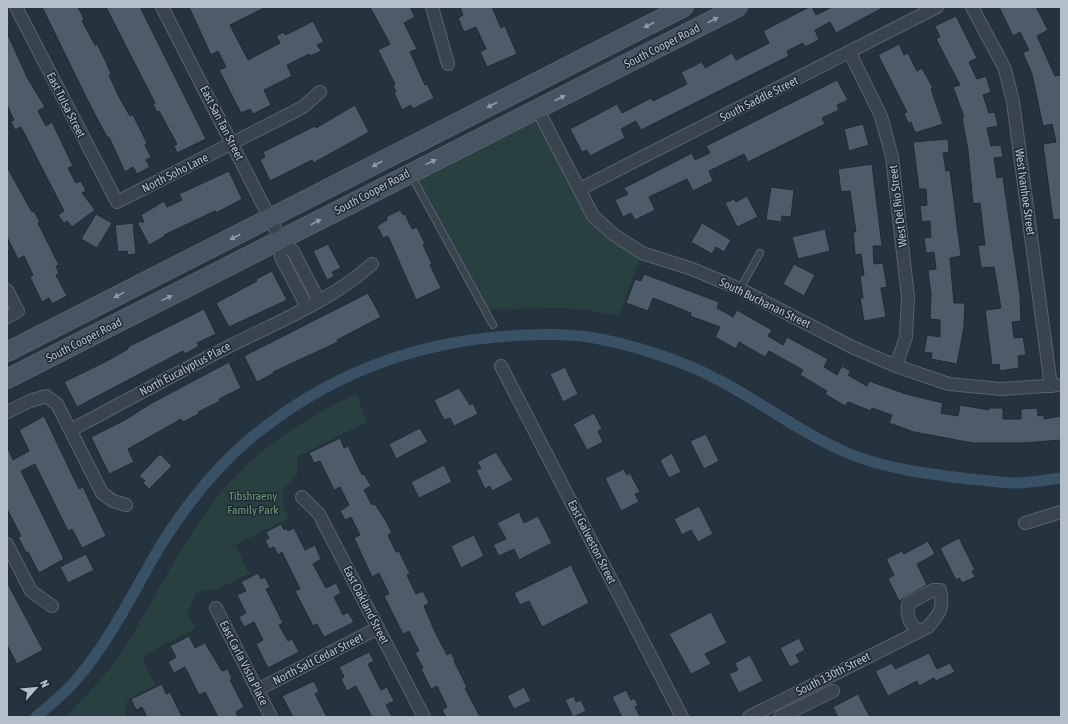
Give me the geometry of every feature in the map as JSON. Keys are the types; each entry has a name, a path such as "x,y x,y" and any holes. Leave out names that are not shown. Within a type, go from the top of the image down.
{"main road":[{"name":"South Cooper Road","path":"7,352 684,7"},
{"name":"South Cooper Road","path":"7,379 738,7"},
{"path":"527,88 538,110"}],"street":[{"name":"East Tulsa Street","path":"16,7 117,202"},
{"name":"East San Tan Street","path":"162,7 281,240 293,251 319,302"},
{"path":"432,7 448,64"},
{"name":"South Saddle Street","path":"580,189 850,53 937,7"},
{"name":"West Ivanhoe Street","path":"972,7 1004,69 1013,102 1056,386"},
{"name":"West Del Rio Street","path":"850,53 881,116 892,157 908,297 906,337 896,366"},
{"name":"North Soho Lane","path":"117,202 303,108 320,92"},
{"name":"South Buchanan Street","path":"538,110 594,216 613,234 642,253 692,269 740,289 852,347 896,366 949,384 1001,388 1056,386"},
{"name":"East San Tan Street","path":"281,240 281,257 307,307"},
{"name":"North Eucalyptus Place","path":"71,430 228,346 319,302 355,279 372,264"},
{"path":"7,290 12,314"},
{"name":"East Galveston Street","path":"502,366 682,717"},
{"path":"7,412 30,401 46,396 57,404 102,493 113,501 126,505"},
{"name":"East Oakland Street","path":"302,497 319,514 424,717"},
{"path":"1025,523 1061,512"},
{"path":"7,544 31,591 52,606"},
{"name":"East Carla Vista Place","path":"216,608 271,717"},
{"name":"North Salt Cedar Street","path":"257,690 378,628"},
{"name":"South 130th Street","path":"749,717 918,632"},
{"path":"780,717 833,691"}],"lane":[{"path":"410,173 492,325"},
{"path":"740,289 760,253"},
{"path":"293,279 304,273"}],"green space":[{"path":"538,110 593,216 642,253 619,316 564,308 484,309 410,173"},
{"name":"Tibshraeny Family Park","path":"357,393 366,422 297,457 297,475 287,485 283,495 284,505 289,518 235,545 249,573 215,591 208,589 196,593 187,614 196,628 148,653 143,661 156,685 127,700 125,717 67,717 121,654 184,546 209,508 223,490 251,460 267,447 320,412"}],"building":[{"path":"42,7 78,7 84,19 82,21 95,45 97,44 105,60 111,74 109,75 119,97 130,116 133,115 147,143 145,145 151,157 146,160 150,167 137,174 133,167 125,172 109,137 107,137 89,103"},
{"path":"106,7 140,7 206,139 177,153 174,146 177,144 159,111 157,112 153,104 155,103"},
{"path":"189,7 266,7 230,25 248,60 280,43 276,36 284,32 285,35 313,21 324,42 317,45 321,51 310,56 309,54 287,65 292,76 264,90 271,105 253,114 250,109 241,113 219,70 226,67 218,51 211,55"},
{"path":"370,7 410,7 415,17 404,23 417,49 410,52 425,85 427,84 434,98 413,109 411,105 402,110 394,93 396,92 393,85 395,84 378,50 390,44"},
{"path":"460,7 492,7 501,28 505,26 517,54 487,67 480,52 486,49 476,27 464,32 458,18 463,15"},
{"path":"809,7 812,7 816,15 832,7 884,7 836,33 830,22 815,30 819,40 805,47 803,43 787,51 789,56 641,130 636,121 621,129 625,138 590,156 587,150 582,152 570,129 617,104 622,113 651,98 653,101 687,84 681,72 702,62 705,68 732,53 736,60 769,43 763,31"},
{"path":"999,7 1036,7 1048,30 1037,36 1055,76 1061,75 1061,219 1053,220 1043,144 1056,142 1052,124 1043,126 1032,74 1023,53 1029,50 1020,32 1013,36"},
{"path":"956,16 977,58 969,62 977,79 986,76 991,92 983,95 989,113 995,112 998,126 987,128 991,146 1001,145 1003,157 994,158 997,178 1003,177 1020,295 1021,321 1012,322 1014,338 1023,337 1026,355 1018,356 1019,368 1000,371 999,364 992,365 985,310 1001,308 994,267 981,268 978,245 985,245 980,203 973,204 968,150 962,118 964,117 953,87 960,85 936,39 940,37 935,26"},
{"path":"7,33 28,79 45,107 38,111 46,126 52,122 73,166 68,168 76,183 81,181 86,191 82,193 95,210 72,227 67,221 64,223 58,215 64,211 21,127 15,130 11,122 14,120 7,105"},
{"path":"899,44 904,55 908,53 917,71 922,68 933,88 931,89 943,124 915,133 911,122 908,123 904,113 907,112 878,55"},
{"path":"837,80 848,100 837,105 839,110 822,118 825,124 748,162 744,154 709,171 713,181 693,191 687,179 649,197 655,210 635,220 631,213 623,217 615,200 628,194 624,188 692,153 695,160 710,153 706,146"},
{"path":"355,105 369,132 313,163 312,160 270,181 260,160 265,157 263,152 315,126 316,128"},
{"path":"863,124 869,145 849,151 844,129"},
{"path":"948,139 949,152 943,153 946,171 950,170 961,256 950,258 954,303 965,303 964,327 957,364 931,359 932,353 924,352 927,335 940,337 940,320 930,319 931,295 928,270 936,269 934,252 926,253 924,238 931,237 930,221 922,222 920,206 927,205 926,189 919,189 913,142"},
{"path":"872,164 882,246 873,246 874,264 883,263 887,287 881,288 886,317 864,321 860,298 863,298 860,276 864,275 861,254 855,255 853,232 856,232 850,191 841,192 838,169"},
{"path":"7,167 32,212 34,211 40,222 38,223 59,265 56,266 59,274 56,275 67,296 52,304 49,298 42,302 30,277 33,275 24,256 18,259 7,237"},
{"path":"229,171 242,199 216,213 215,211 164,235 165,236 149,245 137,222 144,222 141,215 164,201 167,207 182,200 179,194"},
{"path":"771,187 794,190 791,217 782,216 781,222 766,220"},
{"path":"747,196 758,217 737,227 725,203 734,199 736,202"},
{"path":"400,210 403,215 405,214 412,229 417,227 425,244 423,245 432,264 430,265 441,288 416,300 388,236 383,238 377,226 387,220 386,217"},
{"path":"96,214 112,223 97,248 81,239"},
{"path":"133,223 136,254 128,255 127,251 118,252 115,225"},
{"path":"702,223 731,240 724,252 716,247 712,254 691,242"},
{"path":"825,229 830,251 798,259 792,237"},
{"path":"328,244 341,268 332,272 334,276 327,280 313,251"},
{"path":"794,264 815,275 804,296 783,284"},
{"path":"272,271 287,300 229,327 216,303 257,281 256,279"},
{"path":"644,274 719,302 717,308 733,317 737,310 772,330 768,336 783,345 787,337 828,359 824,367 837,375 842,366 851,371 848,375 867,386 869,381 906,394 943,403 941,413 958,416 960,405 989,410 989,408 1003,408 1003,419 1021,419 1021,409 1037,408 1038,416 1044,415 1044,419 1061,416 1061,440 1023,443 973,443 914,432 889,423 892,415 872,408 871,411 848,402 845,406 825,394 827,391 800,375 803,370 769,351 765,357 739,342 736,349 715,337 720,327 690,316 691,313 653,298 648,311 626,303 635,279 641,281"},
{"path":"368,293 381,317 337,340 338,342 273,372 274,373 257,382 244,356"},
{"path":"204,309 216,334 197,343 199,346 185,354 183,351 77,407 64,382 107,361 128,349 128,347"},
{"path":"229,362 241,388 198,412 199,414 183,422 181,419 128,449 134,462 109,474 91,437 125,420 150,404"},
{"path":"565,367 578,394 563,402 550,374"},
{"path":"459,388 470,405 473,403 478,414 454,426 450,418 444,420 434,400"},
{"path":"594,413 602,429 598,431 603,442 587,450 573,424"},
{"path":"44,416 79,489 83,487 106,536 82,548 72,529 68,531 35,464 21,471 64,559 39,573 18,537 21,536 7,509 7,446 13,460 29,451 19,430"},
{"path":"420,428 428,442 396,459 389,444"},
{"path":"706,434 719,461 704,469 690,441"},
{"path":"340,438 344,448 348,446 362,475 364,474 371,486 364,490 372,505 375,504 392,533 388,535 396,552 399,551 410,574 407,575 416,594 423,591 429,603 424,606 435,632 447,655 451,653 455,660 454,661 467,687 465,688 480,717 446,717 442,710 447,707 437,686 431,689 421,669 423,668 415,653 419,651 409,631 403,634 384,596 389,594 379,573 372,577 354,538 360,535 351,517 345,520 340,511 349,505 340,487 334,490 320,461 314,463 309,453"},
{"path":"496,452 513,480 492,491 490,486 485,489 476,470 481,468 477,462"},
{"path":"672,453 681,472 669,478 660,460"},
{"path":"160,454 172,466 149,489 143,483 145,481 139,476"},
{"path":"444,465 452,482 419,498 411,482"},
{"path":"624,469 627,475 630,473 640,492 635,494 639,502 621,511 605,478"},
{"path":"699,506 713,534 698,542 691,530 682,535 674,519"},
{"path":"519,512 524,523 538,516 552,543 519,560 514,549 499,556 493,545 506,539 497,523"},
{"path":"281,524 284,530 286,528 288,531 294,528 305,550 315,545 321,559 313,564 326,588 336,583 341,593 334,597 343,615 348,612 354,622 324,637 317,624 313,626 295,591 300,589 282,552 278,555 274,547 269,549 265,540 269,538 266,532"},
{"path":"474,535 484,556 461,568 451,546"},
{"path":"959,538 975,570 972,571 975,577 962,583 959,578 956,580 940,548"},
{"path":"928,541 935,554 917,564 927,585 899,601 888,579 894,575 886,559 902,551 904,554"},
{"path":"86,554 94,570 68,583 60,567"},
{"path":"571,565 589,603 542,627 529,601 520,605 514,593"},
{"path":"258,573 261,579 265,577 270,587 266,589 283,623 279,625 288,641 292,639 299,652 268,668 256,644 263,640 254,622 244,627 239,617 246,613 237,595 246,591 241,582"},
{"path":"7,582 43,650 17,664 7,645"},
{"path":"711,612 727,643 705,654 711,664 691,674 669,634"},
{"path":"189,636 195,648 205,643 222,671 228,669 232,679 230,680 244,707 236,712 238,717 218,717 205,692 199,695 185,667 174,673 168,662 176,657 170,646"},
{"path":"799,638 805,650 796,655 800,662 790,667 780,648"},
{"path":"369,652 374,661 368,664 381,690 387,687 394,701 386,705 392,717 372,717 356,686 347,691 341,679 344,677 339,667"},
{"path":"929,653 937,669 950,663 955,672 936,681 934,678 919,686 917,681 888,696 875,671 892,663 895,669"},
{"path":"750,655 763,681 739,693 729,674 738,670 735,663"},
{"path":"314,681 319,692 315,694 327,717 293,717 282,696"},
{"path":"162,684 166,694 170,692 182,717 147,717 142,707 136,710 131,699"},
{"path":"524,687 531,701 514,709 507,696"},
{"path":"626,690 631,700 635,698 638,706 635,707 640,717 622,717 612,697"},
{"path":"858,694 870,717 838,717 833,707"},
{"path":"574,696 576,702 581,700 586,711 573,717 565,700"}],"waterway":[{"path":"36,717 67,690 89,665 111,632 161,545 183,512 221,466 250,438 293,407 351,375 380,363 443,345 475,339 541,334 574,335 607,340 645,350 694,368 734,388 830,445 879,464 924,473 1000,482 1018,483 1061,478"}]}
